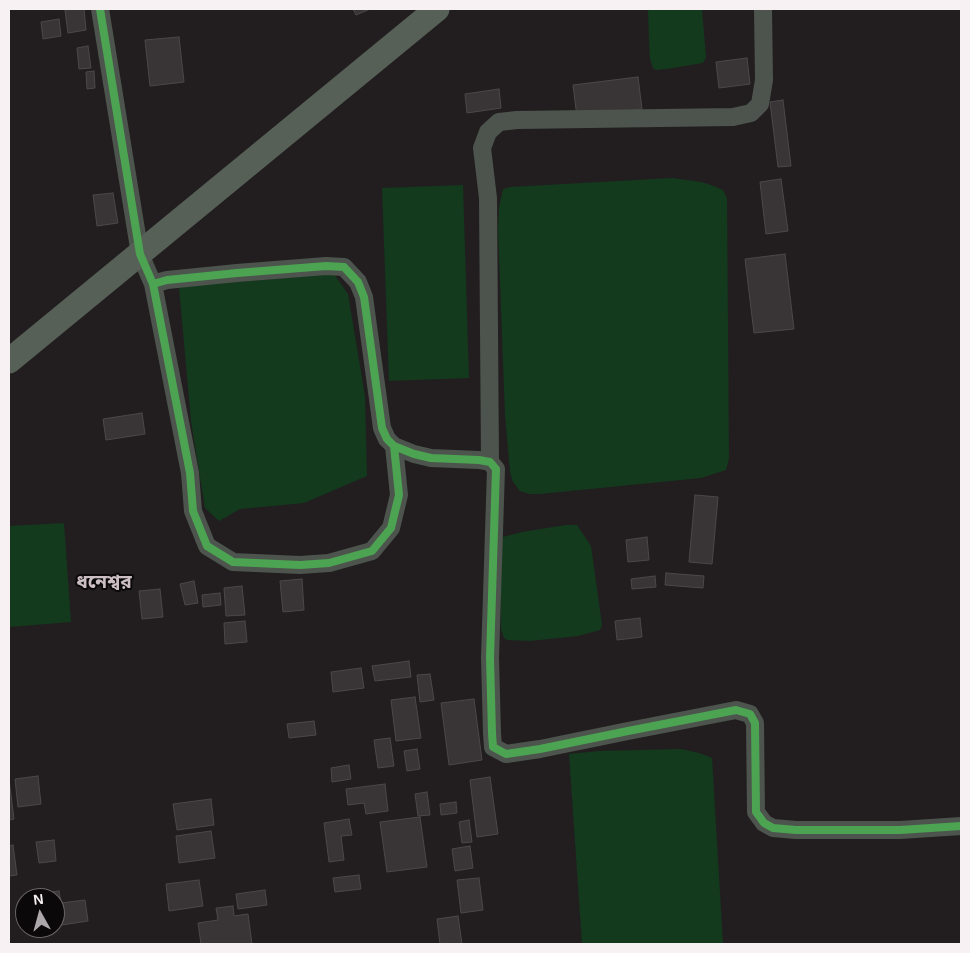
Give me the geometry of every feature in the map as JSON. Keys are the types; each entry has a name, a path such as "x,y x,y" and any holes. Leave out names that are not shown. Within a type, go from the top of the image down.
{"main road":[{"path":"9,361 436,9"}],"street":[{"path":"100,9 140,254 153,284 190,473 194,511 207,546 233,562 300,565 329,562 372,551 391,528 399,494 394,446"},
{"path":"490,462 488,198 482,148 488,132 499,122 518,120 732,117 751,113 760,104 764,80 763,9"},
{"path":"153,284 167,280 257,271 326,266 344,268 358,282 364,297 382,428 387,439 394,446 414,454 431,458 490,462 496,469 490,658 493,747 506,754 540,749 736,710 750,714 755,723 756,812 764,823 773,828 796,830 900,830 961,826"}],"shaded area":[{"path":"648,9 702,9 706,57 703,63 667,69 656,70 653,68 650,59"},
{"path":"672,178 711,185 723,190 727,198 729,458 726,470 701,478 540,494 529,494 520,491 513,482 510,472 505,415 498,229 499,207 503,189 510,187"},
{"path":"463,185 469,378 389,381 382,188"},
{"path":"334,274 348,294 365,396 367,476 304,503 240,509 219,521 205,508 191,421 179,287"},
{"path":"64,523 71,622 9,627 9,526"},
{"path":"566,525 577,525 591,546 602,625 600,630 578,636 530,641 507,640 504,638 501,629 500,545 503,537"},
{"path":"681,749 712,758 723,944 582,944 569,754 599,751"}],"building":[{"path":"84,9 86,30 68,33 65,10"},
{"path":"353,9 370,9 356,15"},
{"path":"59,19 61,36 43,39 41,22"},
{"path":"179,37 184,82 150,86 145,40"},
{"path":"88,46 91,68 79,69 77,48"},
{"path":"747,58 750,84 719,88 716,62"},
{"path":"94,71 95,88 87,89 86,72"},
{"path":"638,77 642,109 577,117 573,85"},
{"path":"499,89 501,108 467,113 465,94"},
{"path":"783,100 791,166 778,167 770,102"},
{"path":"781,179 788,231 766,234 760,182"},
{"path":"113,193 118,223 97,226 93,195"},
{"path":"785,254 794,329 754,333 745,259"},
{"path":"142,413 145,434 106,440 103,419"},
{"path":"695,495 718,497 712,564 689,562"},
{"path":"647,537 649,560 628,562 626,540"},
{"path":"666,573 704,576 703,588 665,585"},
{"path":"655,576 656,587 632,589 631,579"},
{"path":"302,579 304,610 283,612 280,581"},
{"path":"194,581 198,603 185,605 180,584"},
{"path":"242,586 245,615 226,616 224,588"},
{"path":"160,589 163,617 142,619 139,591"},
{"path":"220,593 221,605 203,607 202,595"},
{"path":"640,618 642,637 617,640 615,621"},
{"path":"245,621 247,642 225,644 224,623"},
{"path":"409,661 411,677 375,681 372,666"},
{"path":"361,668 364,688 333,692 331,672"},
{"path":"430,674 434,700 420,702 417,675"},
{"path":"415,697 421,738 396,741 391,700"},
{"path":"474,699 482,760 449,765 441,703"},
{"path":"314,721 316,735 289,738 287,724"},
{"path":"390,738 394,766 378,768 374,740"},
{"path":"417,749 420,769 407,771 404,751"},
{"path":"349,765 351,779 332,782 331,768"},
{"path":"38,776 41,804 18,807 15,779"},
{"path":"490,777 498,834 477,837 470,780"},
{"path":"9,779 14,819 9,820"},
{"path":"385,784 388,811 366,814 364,803 348,805 346,789"},
{"path":"427,792 430,815 418,816 415,794"},
{"path":"211,799 214,825 177,830 173,804"},
{"path":"456,802 457,813 441,815 440,804"},
{"path":"420,817 427,867 387,872 380,822"},
{"path":"349,819 352,835 341,836 344,860 329,862 324,823"},
{"path":"469,820 472,842 462,843 459,822"},
{"path":"211,831 215,858 179,863 176,836"},
{"path":"54,840 56,861 39,863 36,842"},
{"path":"13,845 17,875 9,876 9,846"},
{"path":"470,846 473,868 455,871 452,849"},
{"path":"359,875 361,889 335,892 333,878"},
{"path":"479,878 483,910 461,913 457,880"},
{"path":"199,880 203,906 169,911 166,884"},
{"path":"265,890 267,905 238,909 236,894"},
{"path":"85,900 88,921 65,924 65,902"},
{"path":"233,906 234,916 248,914 252,944 201,944 198,923 218,920 216,908"},
{"path":"458,916 462,944 440,944 437,919"}],"cycle path":[{"path":"100,9 140,254 153,284 190,473 193,511 207,546 233,562 300,565 329,563 372,551 391,528 399,495 394,446"},
{"path":"153,284 167,280 237,273 326,266 344,267 358,282 364,297 382,428 387,439 394,446 414,454 431,458 490,462 496,469 490,658 493,747 506,754 540,749 736,710 750,714 755,723 756,812 764,823 773,828 796,830 900,830 961,826"}],"district":[{"name":"ধনেশ্বর","path":"104,583"}]}
